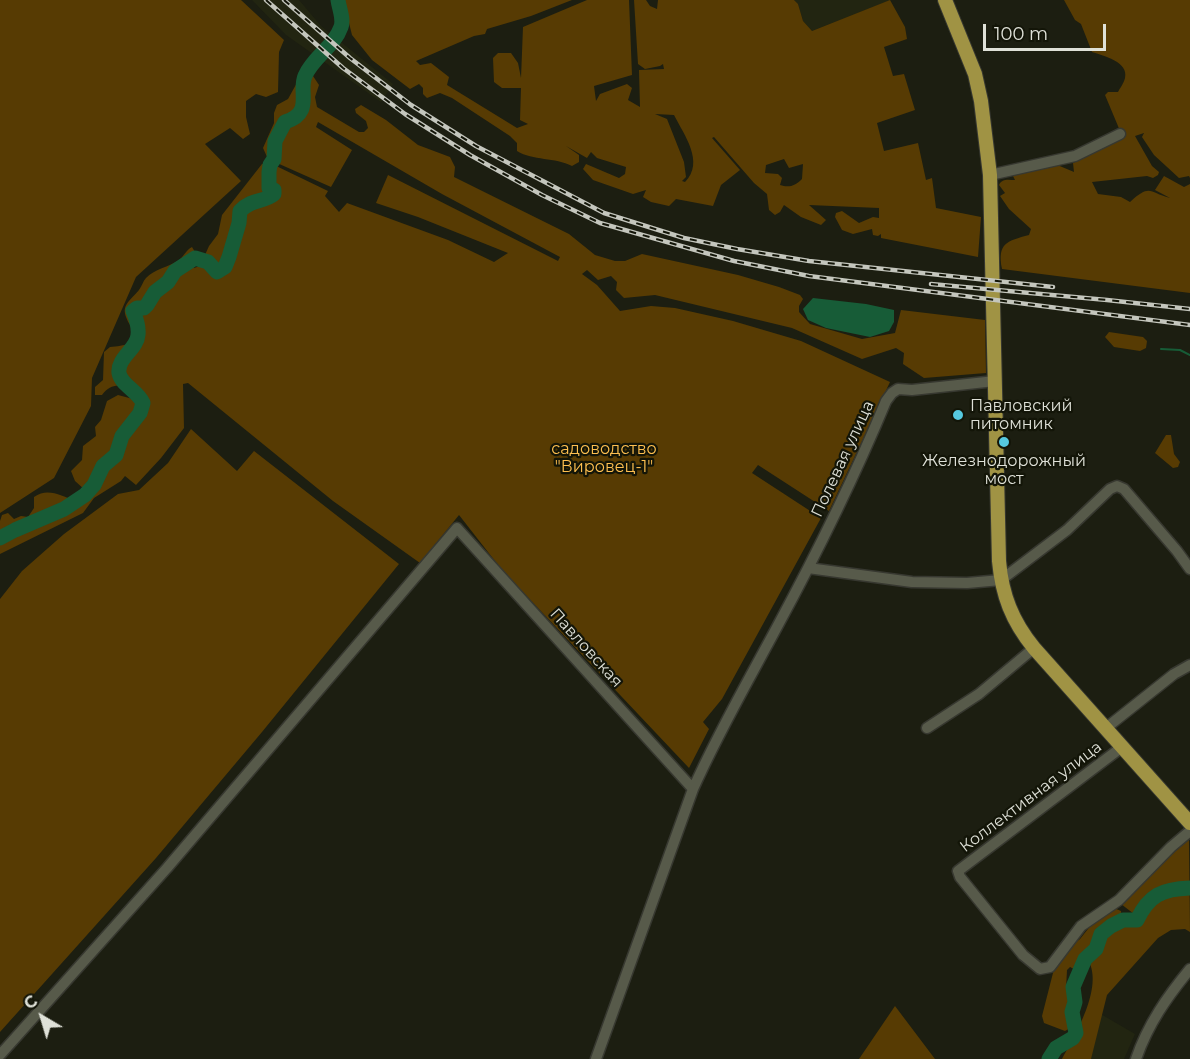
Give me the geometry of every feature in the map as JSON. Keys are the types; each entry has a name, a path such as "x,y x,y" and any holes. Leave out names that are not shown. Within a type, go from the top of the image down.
{"main road":[{"path":"945,0 975,74 981,101 990,176 1001,580 1010,611 1034,648 1190,823"}],"street":[{"path":"990,176 1075,156 1120,134"},
{"name":"Полевая улица","path":"808,568 892,393 898,389 912,390 995,381"},
{"path":"596,1059 693,789 720,731 808,568 912,582 967,583 1001,580 1067,530 1110,489 1117,486 1124,489 1190,569"},
{"name":"Павловская","path":"0,1055 167,868 458,528 693,789"},
{"path":"927,729 979,694 1034,648"},
{"path":"1106,728 1174,674 1190,665"},
{"name":"Коллективная улица","path":"1122,747 958,870 960,877 1023,955 1040,969 1050,967 1081,926 1119,900 1190,831"},
{"path":"1136,1059 1144,1034 1161,1006 1190,969"}],"shaded area":[{"path":"252,0 299,0 321,26 393,84 381,102 286,35"},
{"path":"794,0 891,0 812,31 803,21 798,4"},
{"path":"813,298 866,304 894,310 894,322 889,331 870,337 826,328 808,320 803,309"},
{"path":"1099,1013 1135,1034 1124,1059 1087,1059"}],"green space":[{"path":"0,0 241,0 284,40 279,52 278,92 266,97 256,94 246,101 246,117 250,134 243,139 230,128 205,144 241,181 136,277 92,378 91,406 54,478 0,513"},
{"path":"332,0 572,0 531,16 487,29 485,34 474,36 416,61 420,65 431,63 449,77 447,85 517,128 528,124 520,120 521,88 502,88 494,82 493,58 498,53 511,53 518,63 521,78 523,27 587,0 629,0 632,75 594,86 596,101 600,94 627,84 632,88 628,100 640,107 639,70 664,69 663,64 645,69 638,64 634,0 646,0 650,6 657,9 658,0 794,0 798,4 803,21 812,31 890,0 905,27 907,39 884,47 893,76 904,74 915,110 877,123 884,151 918,143 926,180 932,178 936,208 981,217 978,257 881,238 881,234 873,235 872,229 853,234 842,230 835,217 836,213 842,211 859,223 873,217 879,218 879,208 809,205 826,220 821,225 801,217 784,205 775,215 769,210 767,194 754,183 714,137 712,138 740,170 721,185 713,206 676,199 669,206 651,202 643,197 646,190 633,194 593,180 583,169 586,164 619,178 625,174 626,167 597,158 591,152 587,158 566,146 579,155 579,162 572,166 523,154 517,151 517,143 510,136 452,98 440,93 427,98 419,84 410,89 372,60 352,35 347,15","holes":["655,114 674,115 691,149 693,166 685,182 682,181 686,177 684,162 667,119","784,159 789,168 803,164 802,179 792,186 780,185 782,178 778,174 765,173 766,165"]},
{"path":"1064,0 1190,0 1190,178 1189,176 1179,178 1154,155 1142,137 1144,133 1135,136 1152,166 1159,172 1158,175 1153,178 1147,176 1092,182 1098,194 1121,197 1130,202 1146,191 1170,198 1155,190 1164,176 1184,187 1190,184 1190,293 1002,269 1001,254 1005,245 1029,235 1031,229 1009,209 1000,196 1005,193 1000,183 1015,180 1012,174 1055,164 1074,172 1073,163 1123,138 1105,95 1108,92 1118,92 1123,84 1125,72 1114,60 1092,52 1081,24 1075,20"},
{"name":"садоводство \"Вировец-1\"","path":"304,70 313,76 319,85 315,97 317,107 359,132 364,132 368,128 366,121 356,113 355,109 361,105 386,120 418,145 450,157 455,167 454,177 569,234 595,255 615,261 625,261 642,254 738,275 779,287 800,295 803,299 799,312 810,324 862,339 895,333 901,310 985,320 986,373 924,378 903,364 904,353 896,348 862,359 792,328 655,295 624,298 616,290 617,282 611,276 598,280 587,270 582,274 597,285 620,311 651,306 675,308 733,321 801,341 890,382 829,511 758,465 752,473 821,518 722,699 703,722 709,729 689,768 502,570 459,515 420,563 333,501 188,383 183,384 184,428 136,485 125,476 94,498 83,513 0,554 2,515 8,513 14,519 21,516 28,517 34,508 34,497 39,494 55,493 76,501 83,498 85,490 75,481 71,471 82,460 83,446 96,436 95,427 101,420 107,401 118,395 133,399 136,395 132,388 119,386 109,388 102,395 95,395 95,387 103,380 104,352 110,347 129,343 135,337 136,327 130,325 125,313 128,302 149,275 179,260 192,247 195,252 192,264 194,268 200,266 209,246 218,234 222,215 262,164 270,163 328,191 325,196 339,212 347,203 448,240 494,262 508,253 376,203 388,175 558,261 560,257 442,194 318,122 316,127 352,150 331,187 268,159 263,148 274,123 277,105 288,99"},
{"path":"1109,332 1143,337 1147,341 1146,348 1140,351 1114,347 1105,337"},
{"path":"191,429 237,471 254,451 399,564 156,858 0,1032 0,599 22,571 64,534 118,494 139,490 168,463"},
{"path":"1166,435 1171,435 1174,454 1180,462 1178,467 1173,468 1155,453"},
{"path":"1189,840 1190,932 1185,929 1171,930 1158,938 1107,995 1091,1059 1062,1059 1086,1011 1093,983 1092,971 1088,960 1083,960 1076,970 1070,967 1067,970 1066,989 1071,997 1072,1027 1065,1031 1044,1023 1042,1016 1054,969 1068,948 1080,939 1095,920 1114,908 1121,911 1122,922 1126,924 1138,920 1150,904 1149,900 1145,899 1134,914 1121,904 1169,852"},
{"path":"895,1006 935,1059 859,1059"}],"waterway":[{"path":"0,538 64,509 85,495 94,485 103,466 116,455 122,436 140,413 143,403 123,381 119,373 121,363 137,340 138,326 133,311 137,308 144,308 155,292 168,282 175,271 195,258 208,262 217,272 225,267 239,223 240,211 249,204 274,194 274,190 269,188 269,172 274,159 275,141 285,122 294,118 302,108 303,82 309,69 338,34 342,24 338,0"},
{"path":"1161,349 1180,350 1190,355"},
{"path":"1049,1059 1056,1048 1073,1038 1076,1033 1072,1012 1075,1002 1073,987 1085,959 1096,949 1101,934 1123,920 1137,920 1146,905 1158,895 1172,890 1190,888"}],"railway":[{"path":"266,0 343,68 405,114 470,155 542,195 600,223 734,261 809,276 1190,325"},
{"path":"284,0 350,58 411,105 476,146 604,213 684,238 809,261 1053,287"},
{"path":"931,284 1190,309"}],"place":[{"name":"Павловский питомник","path":"958,415"},
{"name":"Железнодорожный мост","path":"1004,442"}]}
